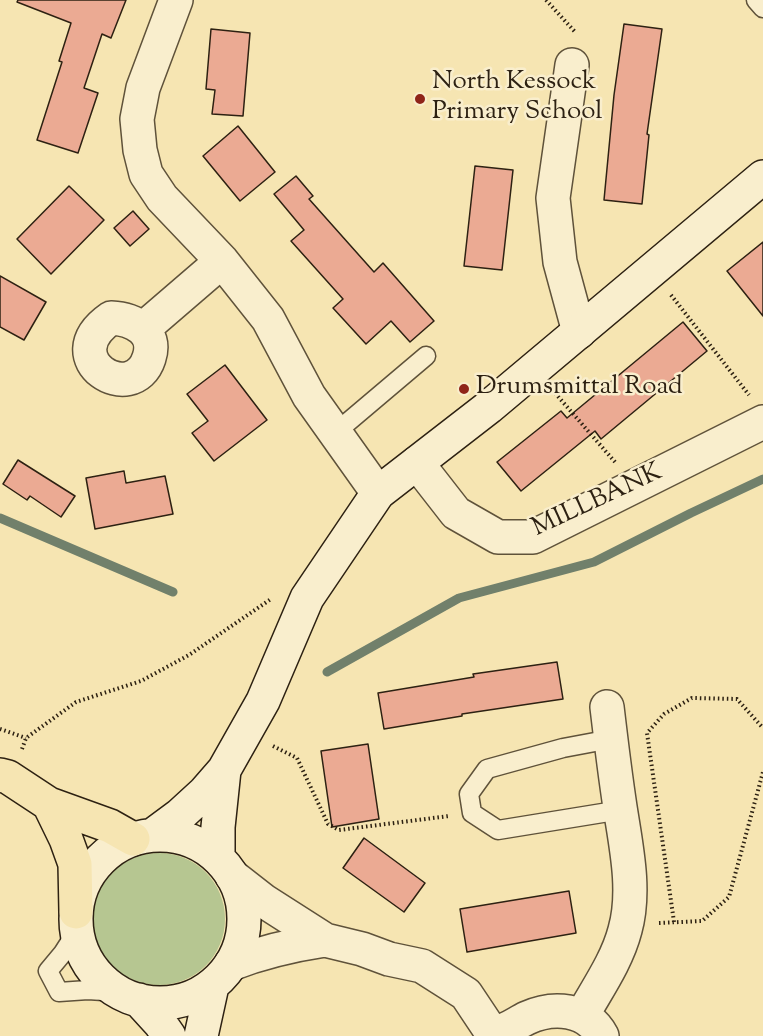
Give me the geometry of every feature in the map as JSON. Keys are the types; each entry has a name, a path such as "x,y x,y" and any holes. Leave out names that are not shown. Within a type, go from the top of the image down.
{"highway":[{"path":"0,775 8,777 49,804 143,837"},
{"path":"49,804 75,864 77,921"}],"street":[{"path":"176,0 143,88 137,119 140,150 146,174 162,198 222,261 268,319 309,396 378,493"},
{"path":"571,53 554,198 560,262 579,332"},
{"path":"169,1036 160,1023 128,996 98,976 84,955 77,921 82,888 94,867 112,850 143,837 180,815 224,770 263,701 307,598 378,493 534,369 763,177"},
{"path":"143,329 222,261"},
{"name":"MILLBANK","path":"417,462 456,513 498,537 532,537 633,487 757,409"},
{"path":"143,837 177,836 199,844 271,906 325,940 362,948 389,959 422,966 466,994 493,1034 548,1011 567,1010 592,1026 626,928 630,896 625,830 609,723"},
{"path":"201,1036 221,975 241,943 244,920 241,897 225,867 218,826 224,770"},
{"path":"128,996 164,1003 189,998 221,975 260,953 325,940"}],"lane":[{"path":"756,0 763,8"},
{"path":"335,433 426,356"},
{"path":"609,723 563,748 487,769 469,794 472,813 498,830 621,810"}],"path":[{"path":"546,0 576,33 571,53"},
{"path":"651,271 757,409"},
{"path":"534,369 620,467 633,487"},
{"path":"0,729 26,738 76,702 141,681 189,655 262,603 285,590 307,598"},
{"path":"763,728 737,699 692,698 664,714 647,733 674,922 702,921 729,897 763,772"},
{"path":"246,731 297,758 328,824 339,830 472,813"}],"green space":[{"path":"159,853 184,858 206,872 220,894 225,919 220,944 206,966 184,980 159,985 134,980 112,966 98,944 93,919 98,894 112,872 134,858"}],"building":[{"path":"18,0 126,0 111,38 102,34 84,88 98,93 78,153 37,140 62,62 59,61 71,23 17,2"},
{"path":"624,24 662,29 647,134 649,135 642,204 604,200 614,95"},
{"path":"211,29 250,33 243,116 212,114 215,90 206,89"},
{"path":"238,126 275,172 240,201 203,156"},
{"path":"475,166 513,170 502,270 464,266"},
{"path":"296,176 313,196 309,199 374,272 383,263 434,321 410,342 391,321 366,344 333,308 343,299 291,241 304,230 274,194"},
{"path":"69,186 104,220 51,274 17,239"},
{"path":"133,211 149,229 130,246 114,228"},
{"path":"763,242 763,316 727,271"},
{"path":"0,276 46,302 24,340 0,327"},
{"path":"683,322 707,351 601,439 595,431 521,491 497,462 561,411 567,418"},
{"path":"225,365 267,420 214,461 192,433 208,421 187,394"},
{"path":"18,460 75,496 61,517 30,496 27,500 3,484"},
{"path":"124,471 126,483 165,476 173,514 95,529 86,478"},
{"path":"557,662 563,699 462,714 462,716 384,729 378,693 474,677 473,674"},
{"path":"368,744 379,819 332,827 321,751"},
{"path":"364,838 425,883 404,912 343,868"},
{"path":"569,891 576,933 467,952 460,909"}],"waterway":[{"path":"327,672 459,598 594,562 763,479"},
{"path":"0,518 173,592"}],"place":[{"name":"North Kessock Primary School","path":"420,99"},
{"name":"Drumsmittal Road","path":"464,389"}]}
